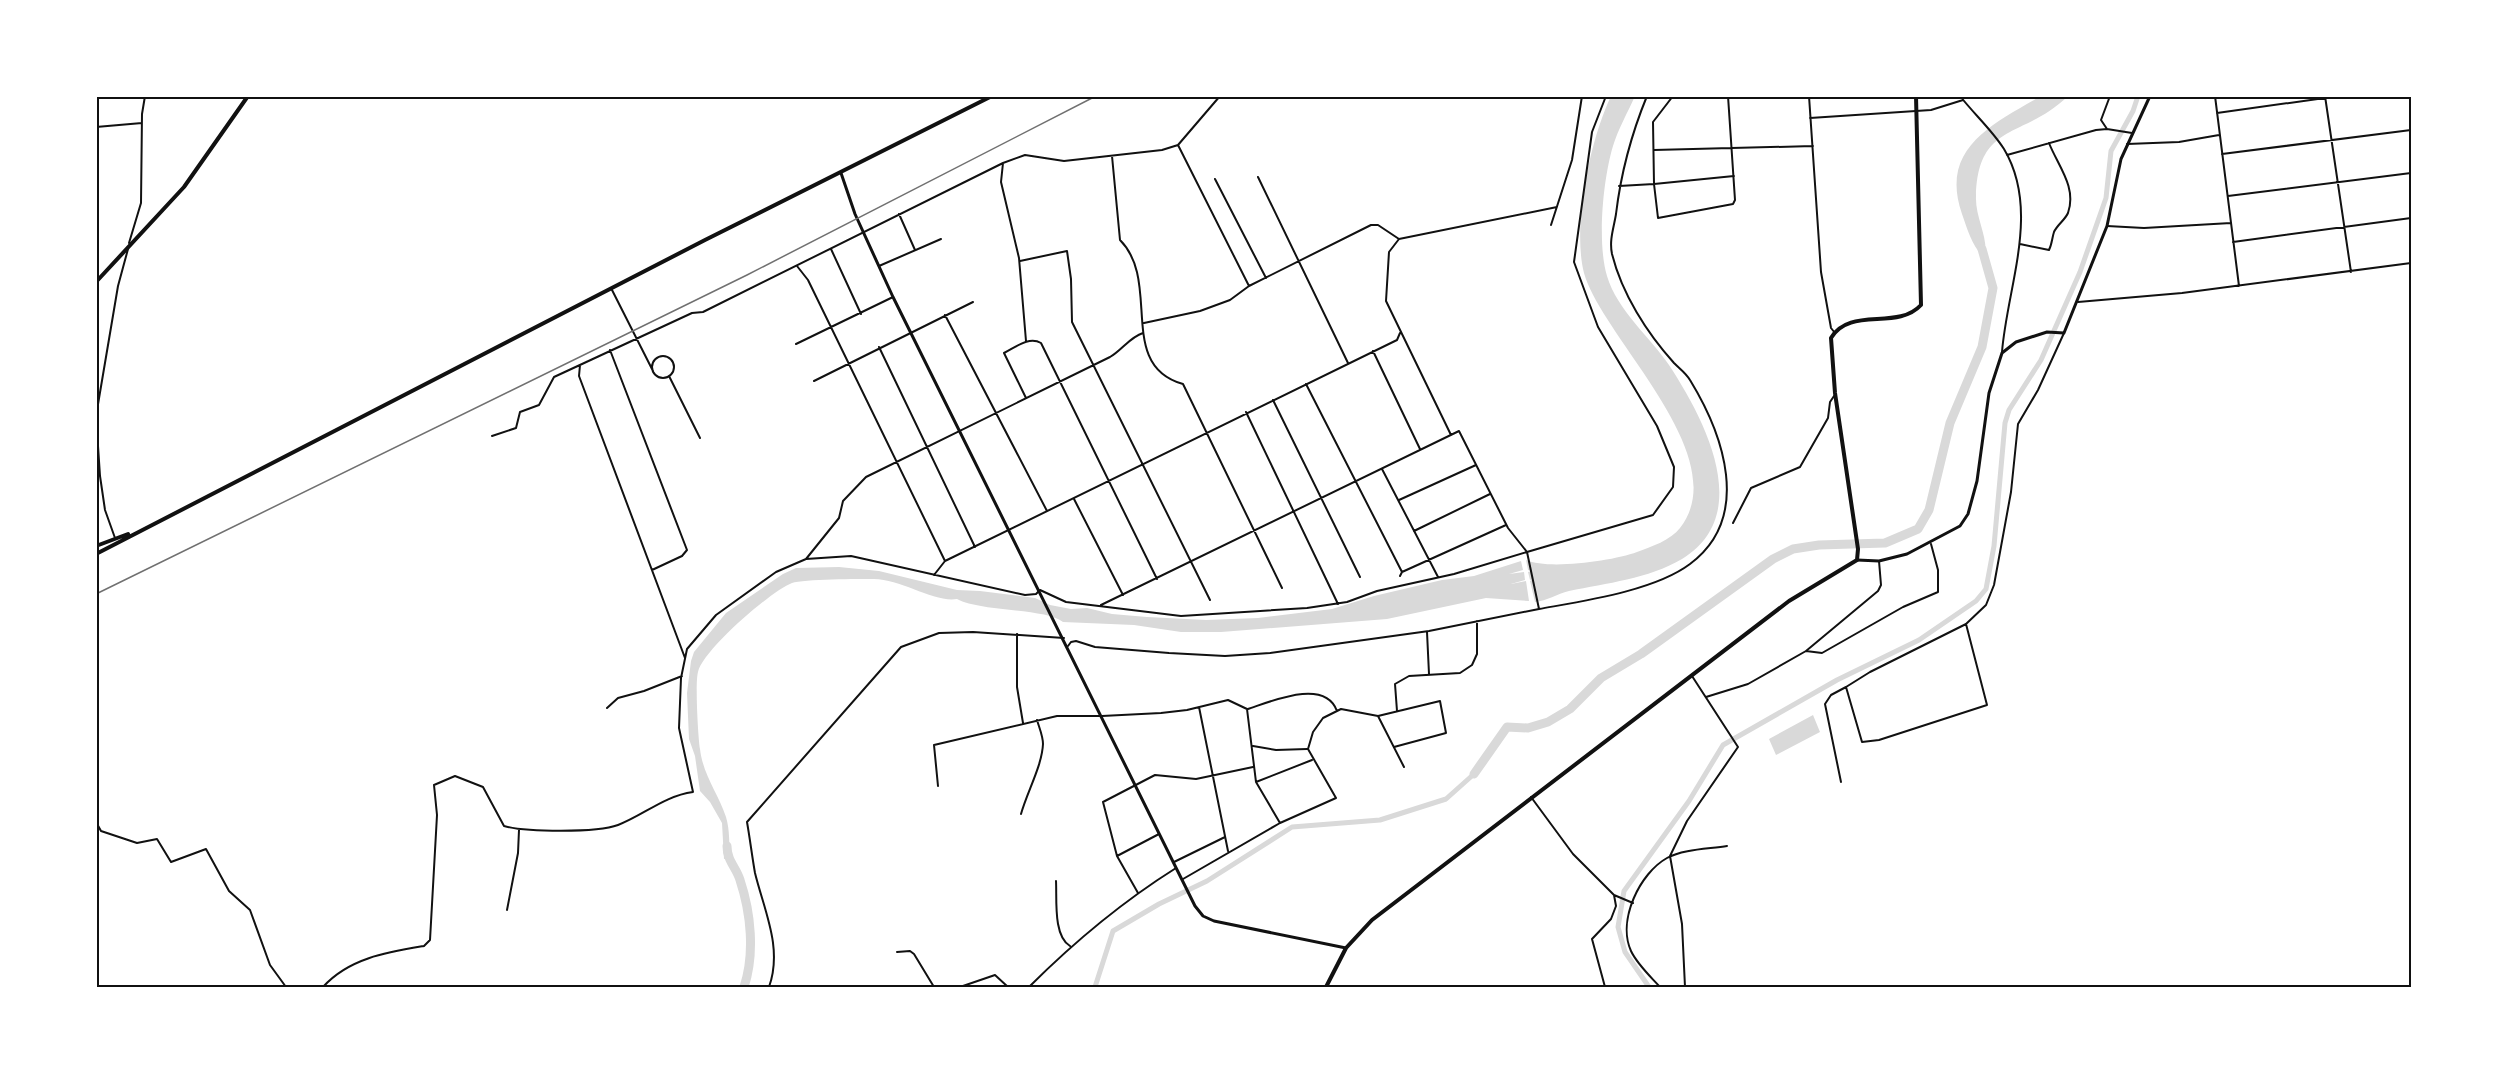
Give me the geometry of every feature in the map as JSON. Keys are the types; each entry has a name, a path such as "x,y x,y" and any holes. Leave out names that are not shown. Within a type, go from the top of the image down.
{"main road":[{"path":"96,282 184,187 221,138 248,96"},
{"path":"96,554 116,541 992,96"},
{"path":"1326,987 1346,948 1370,922 1790,601 1857,560 1856,531 1835,393 1831,338 1835,333 1859,321 1904,317 1914,313 1921,305 1916,96"},
{"path":"96,546 116,541"}],"street":[{"path":"116,541 105,510 96,416 118,286 141,203 142,123 145,96"},
{"path":"492,436 516,428 520,412 539,405 554,377 609,349 637,339 693,313 703,312 1003,163 1025,155 1064,161 1162,150 1178,145 1220,96"},
{"path":"1551,225 1572,160 1582,96"},
{"path":"1040,590 1066,602 1181,616 1308,608 1338,604 1377,591 1438,577 1653,515 1673,487 1674,467 1657,426 1598,327 1574,261 1592,132 1606,96"},
{"path":"1068,646 1076,640 1095,647 1225,656 1270,653 1428,632 1609,596 1654,582 1688,566 1714,537 1724,517 1727,469 1725,457 1706,409 1689,378 1675,364 1630,301 1618,277 1611,240 1618,186 1629,143 1647,96"},
{"path":"1673,96 1653,122 1654,184 1658,218 1733,204 1734,177 1728,96"},
{"path":"1809,96 1821,272 1831,328 1835,333"},
{"path":"1857,560 1879,561 1907,554 1930,544 1960,526 1968,514 1977,481 1989,393 2002,353 2005,317 2020,244 2017,185 2007,155 1960,96"},
{"path":"2107,129 2101,120 2110,96"},
{"path":"1842,782 1825,704 1831,695 1870,672 1966,624 1986,605 1994,585 2011,492 2018,424 2038,390 2078,302 2107,226 2121,159 2150,96"},
{"path":"2215,96 2239,286"},
{"path":"2217,113 2339,96"},
{"path":"2325,97 2351,272"},
{"path":"1810,118 1946,108 1963,100"},
{"path":"96,127 142,123"},
{"path":"2007,155 2107,129 2133,133"},
{"path":"2222,153 2411,130"},
{"path":"2127,144 2180,142 2219,135"},
{"path":"2020,244 2049,250 2055,231 2068,214 2066,175 2049,143"},
{"path":"1178,145 1249,286"},
{"path":"1654,150 1813,146"},
{"path":"1112,156 1120,240 1130,250 1137,268 1143,333 1150,362 1163,377 1183,384 1282,588"},
{"path":"1003,163 1001,182 1020,261 1026,341"},
{"path":"841,173 893,297 1068,646 1192,902 1203,916 1214,921 1346,948"},
{"path":"2228,196 2411,174"},
{"path":"1258,177 1348,363"},
{"path":"1618,186 1734,177"},
{"path":"1215,179 1266,278"},
{"path":"1451,435 1386,301 1385,278 1389,252 1399,239 1557,207"},
{"path":"899,214 915,250"},
{"path":"2233,242 2411,218"},
{"path":"2107,226 2144,228 2231,223"},
{"path":"1143,323 1200,311 1230,300 1249,286 1371,225 1378,225 1399,239"},
{"path":"879,266 941,239"},
{"path":"831,249 861,314"},
{"path":"1020,261 1066,251 1071,279 1072,322 1193,561 1210,600"},
{"path":"2078,302 2239,286 2411,263"},
{"path":"797,266 808,280 945,561"},
{"path":"611,288 653,372 662,378 669,376 674,370 674,363 666,355 656,358 652,364 653,372"},
{"path":"796,344 831,330 893,297"},
{"path":"814,381 973,302"},
{"path":"945,315 1047,511"},
{"path":"2002,353 2016,342 2047,332 2064,333"},
{"path":"806,559 839,518 843,501 866,477 1093,366 1124,349 1136,335 1143,333"},
{"path":"934,575 945,561 1397,340 1400,333"},
{"path":"1026,398 1004,352 1026,341 1036,341 1041,344 1158,579"},
{"path":"879,347 975,547"},
{"path":"609,349 687,550 682,556 652,570"},
{"path":"1373,351 1420,450"},
{"path":"580,365 579,376 686,658"},
{"path":"669,376 700,438"},
{"path":"1306,384 1401,574 1506,525"},
{"path":"1733,523 1751,488 1800,467 1828,418 1830,402 1835,393"},
{"path":"1273,400 1360,577"},
{"path":"1246,412 1338,604"},
{"path":"1099,606 1256,532 1459,431 1506,525 1527,552 1539,609"},
{"path":"1398,500 1476,465"},
{"path":"1382,469 1438,577"},
{"path":"1414,531 1490,494"},
{"path":"1073,498 1123,595"},
{"path":"1806,651 1822,653 1903,607 1938,592 1938,570 1930,544"},
{"path":"323,987 334,974 355,962 424,946 429,940 437,816 434,785 455,776 483,787 504,826 519,830 599,830 618,825 677,794 693,792 679,728 682,676 687,649 716,615 776,572 806,559 851,556 1025,595 1036,594 1040,590"},
{"path":"1706,698 1748,684 1806,651 1878,591 1881,585 1879,561"},
{"path":"1397,711 1395,684 1409,676 1460,673 1472,665 1477,654 1477,621"},
{"path":"1846,687 1864,743 1985,707 1987,699 1966,624"},
{"path":"1428,632 1429,675"},
{"path":"769,987 772,979 773,929 756,874 747,822 901,648 939,633 1017,634 1064,638"},
{"path":"1017,634 1017,687 1023,723"},
{"path":"608,708 618,698 644,691 682,676"},
{"path":"1685,987 1682,924 1670,856 1678,836 1724,765 1736,751 1738,743 1692,676"},
{"path":"938,786 934,745 1058,716 1102,716 1199,707 1228,700 1247,709 1296,694 1326,696 1334,702 1337,711"},
{"path":"1182,880 1228,851 1280,823 1336,798 1337,795 1312,760 1308,749 1313,732 1323,718 1341,709 1378,716 1440,701 1446,733 1394,747"},
{"path":"1199,707 1228,851"},
{"path":"1247,709 1256,782 1280,823"},
{"path":"1378,716 1404,767"},
{"path":"1021,814 1027,789 1039,764 1043,742 1037,720"},
{"path":"1253,746 1276,750 1308,749"},
{"path":"1256,782 1312,760"},
{"path":"1138,893 1117,856 1103,802 1155,775 1196,779 1254,767"},
{"path":"1532,797 1573,854 1614,895 1633,903"},
{"path":"96,822 101,831 137,843 157,839 171,862 206,849 229,891 250,910 270,965 286,987"},
{"path":"507,910 518,854 519,830"},
{"path":"1117,856 1159,834"},
{"path":"1173,862 1225,837"},
{"path":"1660,987 1631,951 1626,922 1633,903 1652,867 1670,856 1727,846"},
{"path":"1029,987 1070,946 1138,893 1176,868"},
{"path":"1056,881 1059,929 1064,942 1070,946"},
{"path":"1605,987 1592,939 1611,919 1616,906 1614,895"},
{"path":"897,952 910,951 914,954 933,987"},
{"path":"960,987 995,975 1008,987"}],"shaded area":[{"path":"1611,96 1635,96 1615,140 1606,176 1602,211 1602,246 1607,276 1626,312 1669,365 1696,411 1708,437 1716,465 1719,492 1716,517 1704,540 1682,559 1669,566 1641,576 1569,591 1535,602 1530,581 1533,579 1530,580 1528,572 1531,571 1528,570 1526,560 1549,564 1581,563 1642,550 1660,543 1680,528 1693,499 1691,467 1679,433 1660,398 1596,300 1584,273 1580,232 1585,183 1596,136"},
{"path":"2041,96 2068,96 2051,110 1994,143 1985,155 1979,172 1976,204 1985,243 1985,259 1974,244 1962,214 1957,191 1958,172 1964,155 1989,128"},
{"path":"1521,561 1523,570 1509,574 1524,572 1525,580 1511,584 1526,581 1529,601 1486,598 1387,619 1221,632 1181,632 1134,625 1063,622 1043,614 939,598 884,580 792,583 769,597 724,636 703,662 698,672 700,749 707,776 726,817 730,858 724,859 722,823 710,802 700,791 695,756 689,739 687,693 694,652 726,613 783,574 796,568 839,567 879,571 957,590 1035,598 1050,605 1071,609 1087,608 1112,614 1206,620 1258,618 1332,609 1374,596 1442,580 1474,576"},
{"path":"1813,715 1820,732 1776,755 1769,739"}],"waterway":[{"path":"1649,987 1625,952 1618,927 1624,891 1689,801 1723,745 1837,680 1919,640 1976,601 1986,589 1994,546 2005,423 2009,410 2041,360 2080,272 2106,198 2111,151 2133,111 2138,96"},
{"path":"1474,774 1507,727 1528,728 1548,722 1570,709 1601,678 1641,654 1773,559 1793,549 1819,545 1885,543 1918,529 1929,510 1950,423 1982,347 1993,288 1982,249"},
{"path":"1095,987 1113,931 1159,904 1207,881 1292,827 1380,820 1446,799 1474,774"},
{"path":"727,846 728,856 740,880 749,920 750,961 744,987"}],"railway":[{"path":"96,594 747,275 1096,96"}]}
